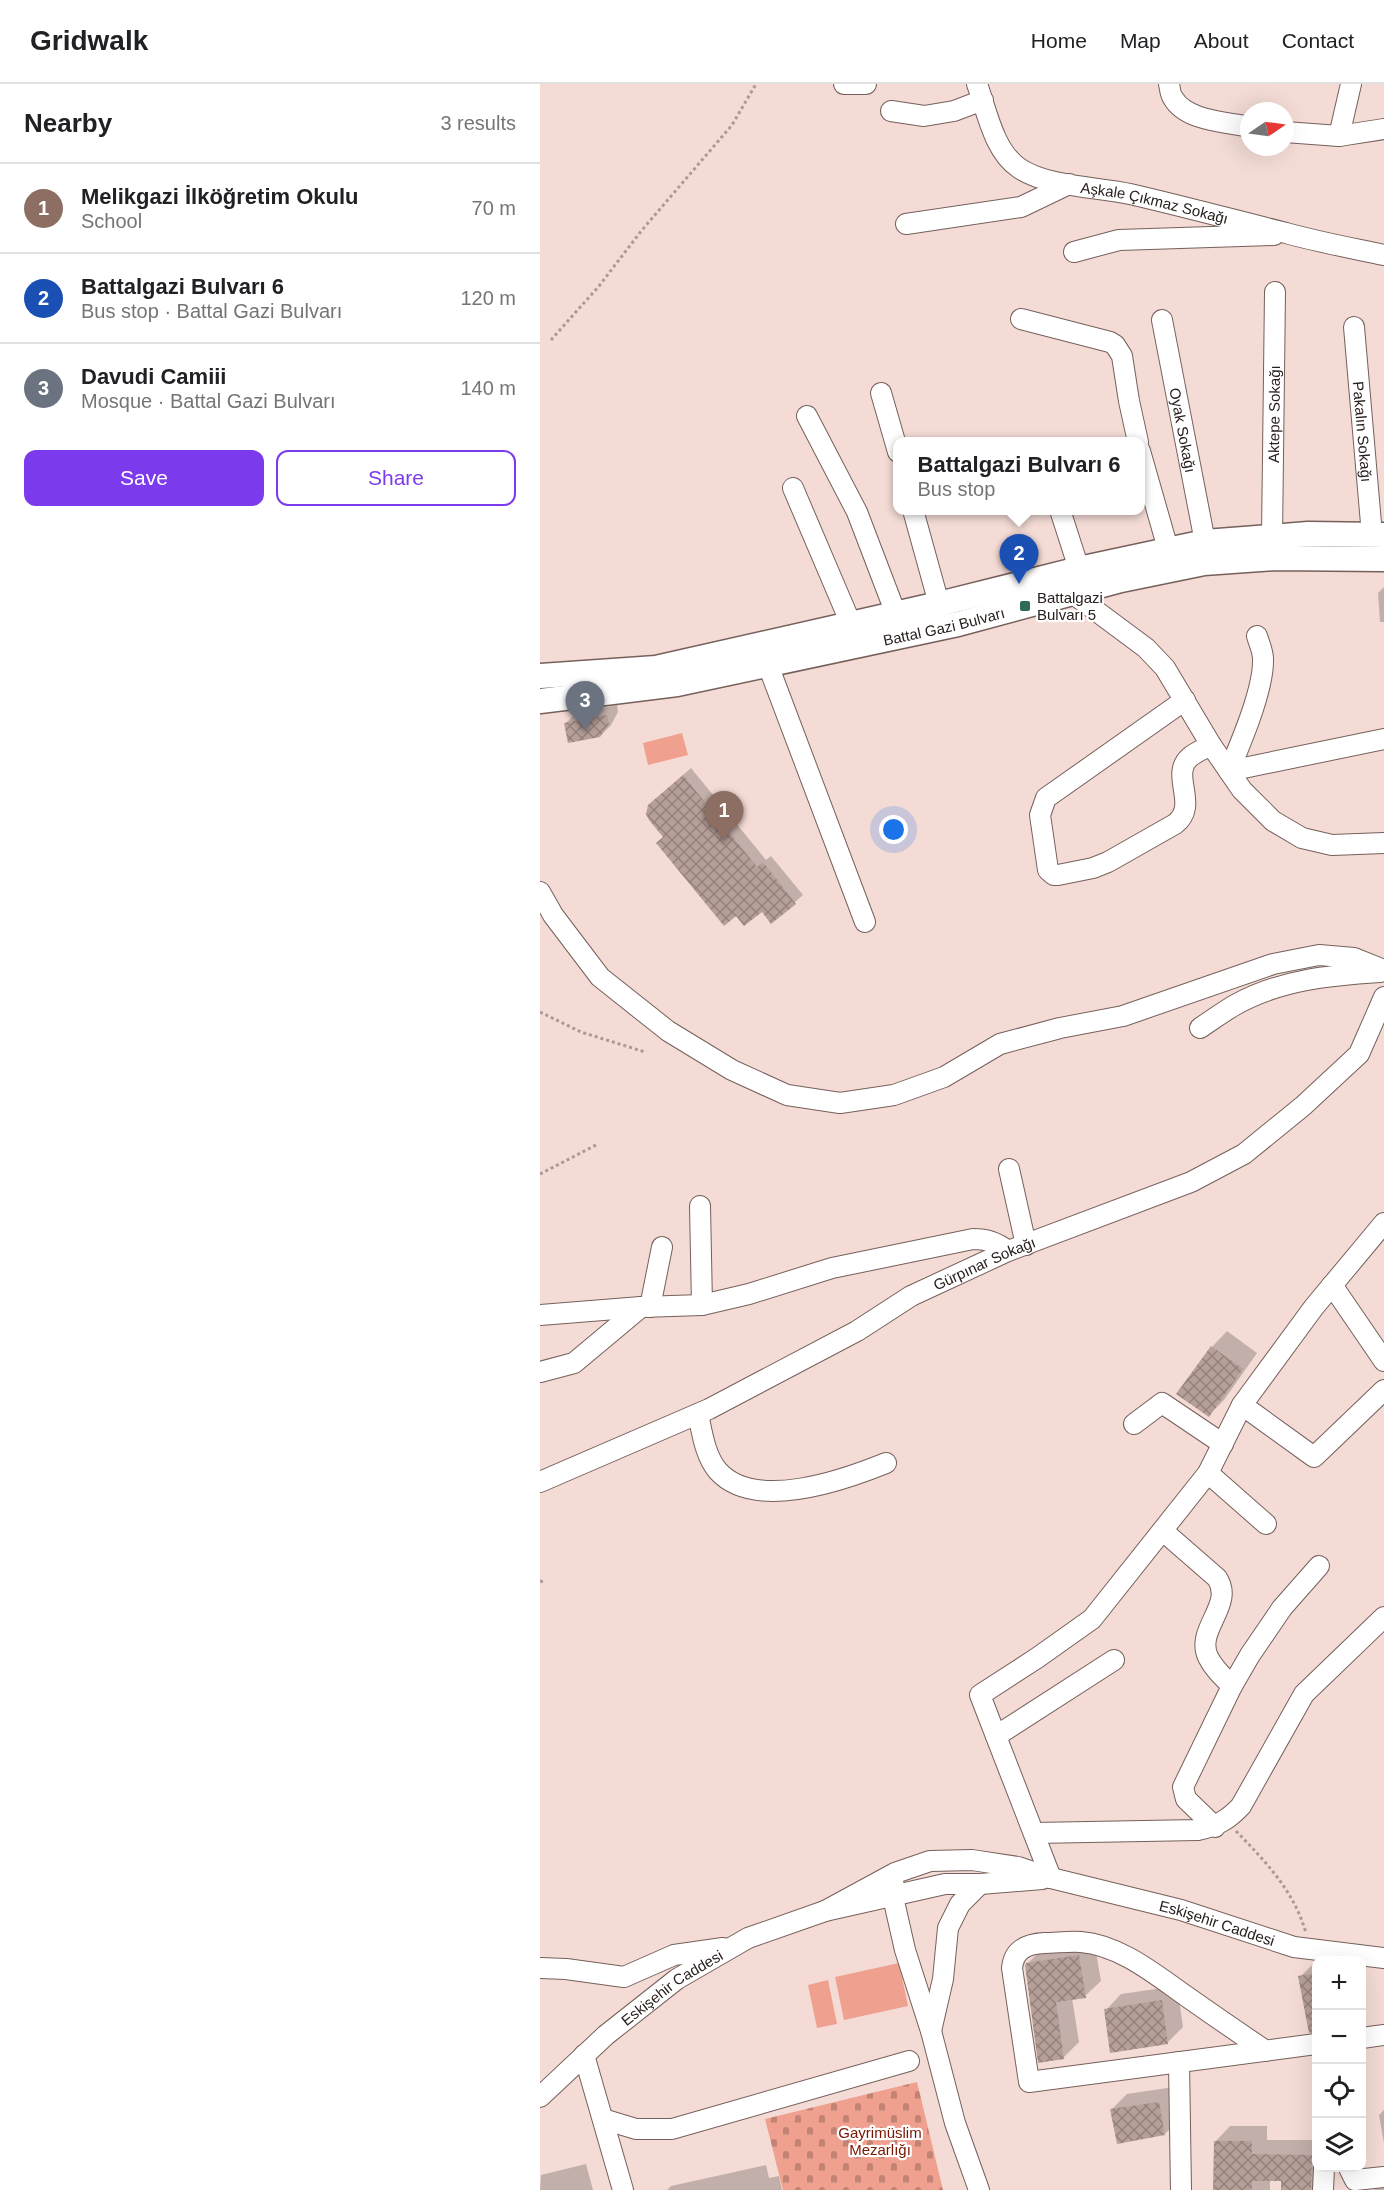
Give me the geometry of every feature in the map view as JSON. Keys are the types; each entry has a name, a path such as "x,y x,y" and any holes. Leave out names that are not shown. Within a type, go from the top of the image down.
{"main road":[{"name":"Battal Gazi Bulvarı","path":"540,676 656,668 939,604 1079,569 1205,542 1308,534 1378,535"},
{"name":"Battal Gazi Bulvarı","path":"540,701 677,684 958,624 1121,580 1204,563 1276,558 1384,559"}],"street":[{"path":"844,84 866,84"},
{"path":"1169,84 1172,98 1192,115 1240,125"},
{"path":"1339,136 1351,84"},
{"path":"891,111 924,116 954,111 980,92"},
{"name":"Aşkale Çıkmaz Sokağı","path":"980,92 999,145 1008,159 1021,170 1069,184 1128,194 1287,234 1384,255"},
{"path":"1294,133 1339,136 1384,129"},
{"path":"906,224 1021,207 1069,184"},
{"path":"1074,252 1119,240 1165,237 1259,237 1287,234"},
{"name":"Aktepe Sokağı","path":"1272,537 1275,292"},
{"path":"1021,319 1115,345 1122,356 1137,437"},
{"name":"Oyak Sokağı","path":"1162,320 1205,542"},
{"name":"Pakalın Sokağı","path":"1354,327 1378,535"},
{"path":"881,393 893,438"},
{"path":"807,416 857,512 896,614"},
{"path":"1145,468 1168,549"},
{"path":"793,488 851,624"},
{"path":"915,515 939,604"},
{"path":"1062,515 1079,569"},
{"path":"1072,593 1146,648 1165,668 1211,745 1242,790 1273,821 1302,838 1332,845 1384,843"},
{"path":"1229,771 1263,677 1263,656 1257,636"},
{"path":"768,665 865,922"},
{"path":"1185,700 1046,798 1040,814 1048,870 1058,876 1093,868 1108,862 1180,820 1186,805 1183,778 1185,763 1189,758 1211,745"},
{"path":"1229,771 1384,739"},
{"path":"540,892 553,915 600,977 668,1031 732,1070 787,1095 840,1103 894,1095 944,1077 1000,1044 1060,1028 1123,1016 1273,964 1319,955 1354,958 1384,972"},
{"path":"1200,1028 1237,1004 1286,984 1336,974 1384,972"},
{"name":"Gürpınar Sokağı","path":"540,1482 698,1414 857,1331 910,1296 1017,1248 1191,1182 1244,1154 1303,1106 1359,1054 1383,999 1380,986 1384,972"},
{"path":"540,1315 702,1305 749,1294 832,1268 973,1239 992,1241 1017,1248 1009,1169"},
{"path":"700,1206 702,1305"},
{"path":"1051,1878 980,1695 1092,1619 1208,1473 1242,1405 1332,1286 1384,1223"},
{"path":"540,1372 574,1363 645,1307 662,1247"},
{"path":"1332,1286 1384,1361"},
{"path":"1242,1405 1314,1457 1384,1390"},
{"path":"1134,1424 1162,1403 1223,1444"},
{"path":"698,1414 704,1443 717,1469 738,1485 774,1490 816,1487 851,1477 886,1462"},
{"path":"1208,1473 1266,1524"},
{"path":"1163,1531 1221,1584 1222,1599 1207,1634 1205,1645 1207,1655 1217,1671 1232,1686"},
{"path":"1220,1824 1186,1799 1183,1791 1232,1686 1282,1608 1319,1566"},
{"path":"1034,1833 1198,1830 1220,1824 1241,1806 1304,1694 1384,1617"},
{"path":"996,1736 1114,1660"},
{"name":"Eskişehir Caddesi","path":"825,1911 895,1873 930,1861 972,1860 1018,1867 1051,1878 1181,1910 1294,1947 1338,1956"},
{"path":"895,1873 893,1897 904,1950 931,2031 955,2123 979,2190"},
{"name":"Eskişehir Caddesi","path":"540,2097 606,2035 677,1979 748,1938 825,1911 945,1884 980,1884 1051,1878"},
{"path":"931,2031 943,1979 948,1928 960,1904 980,1884"},
{"path":"1266,2051 1145,1968 1115,1952 1082,1941 1030,1945 1023,1947 1015,1957 1012,1968 1029,2082 1266,2051 1312,2045"},
{"path":"540,1968 624,1977 674,1955 734,1946"},
{"name":"Eskişehir Caddesi","path":"1366,1958 1384,1958"},
{"path":"1366,2037 1384,2035"},
{"path":"584,2055 623,2190"},
{"path":"603,2119 636,2129 672,2129 909,2061"},
{"path":"1179,2062 1181,2190"},
{"path":"1323,2190 1324,2172"},
{"path":"1351,2172 1355,2180 1384,2177"}],"path":[{"path":"551,340 600,286 642,230 732,125 756,84"},
{"path":"540,1012 581,1032 645,1052"},
{"path":"540,1174 598,1144"},
{"path":"1220,1824 1258,1853 1287,1888 1301,1917 1311,1949"}],"green space":[{"path":"682,733 688,755 648,765 643,743"},
{"path":"899,1963 908,2006 844,2020 835,1977"},
{"path":"828,1980 837,2024 817,2028 808,1985"},
{"name":"Gayrimüslim Mezarlığı","path":"917,2082 943,2190 783,2190 765,2119"}],"building":[{"path":"607,715 609,724 600,737 568,743 564,723"},
{"path":"683,775 757,867 763,862 796,904 771,924 762,912 744,926 736,916 724,926 656,843 663,837 646,814 648,805"},
{"path":"1211,1346 1243,1369 1209,1417 1176,1394"},
{"path":"1079,1955 1086,1998 1056,2002 1064,2059 1038,2063 1025,1965"},
{"path":"1312,1974 1312,2033 1309,2033 1298,1976"},
{"path":"1162,2000 1168,2044 1110,2053 1104,2009"},
{"path":"1159,2102 1165,2135 1117,2144 1110,2109"},
{"path":"1214,2141 1252,2141 1252,2154 1312,2155 1311,2190 1281,2190 1281,2181 1252,2181 1252,2190 1213,2190"}],"place":[{"name":"Battalgazi Bulvarı 6","path":"1019,584"},
{"name":"Battalgazi Bulvarı 5","path":"1025,606"},
{"name":"Davudi Camiii","path":"585,731"},
{"name":"Melikgazi İlköğretim Okulu","path":"724,841"}]}
